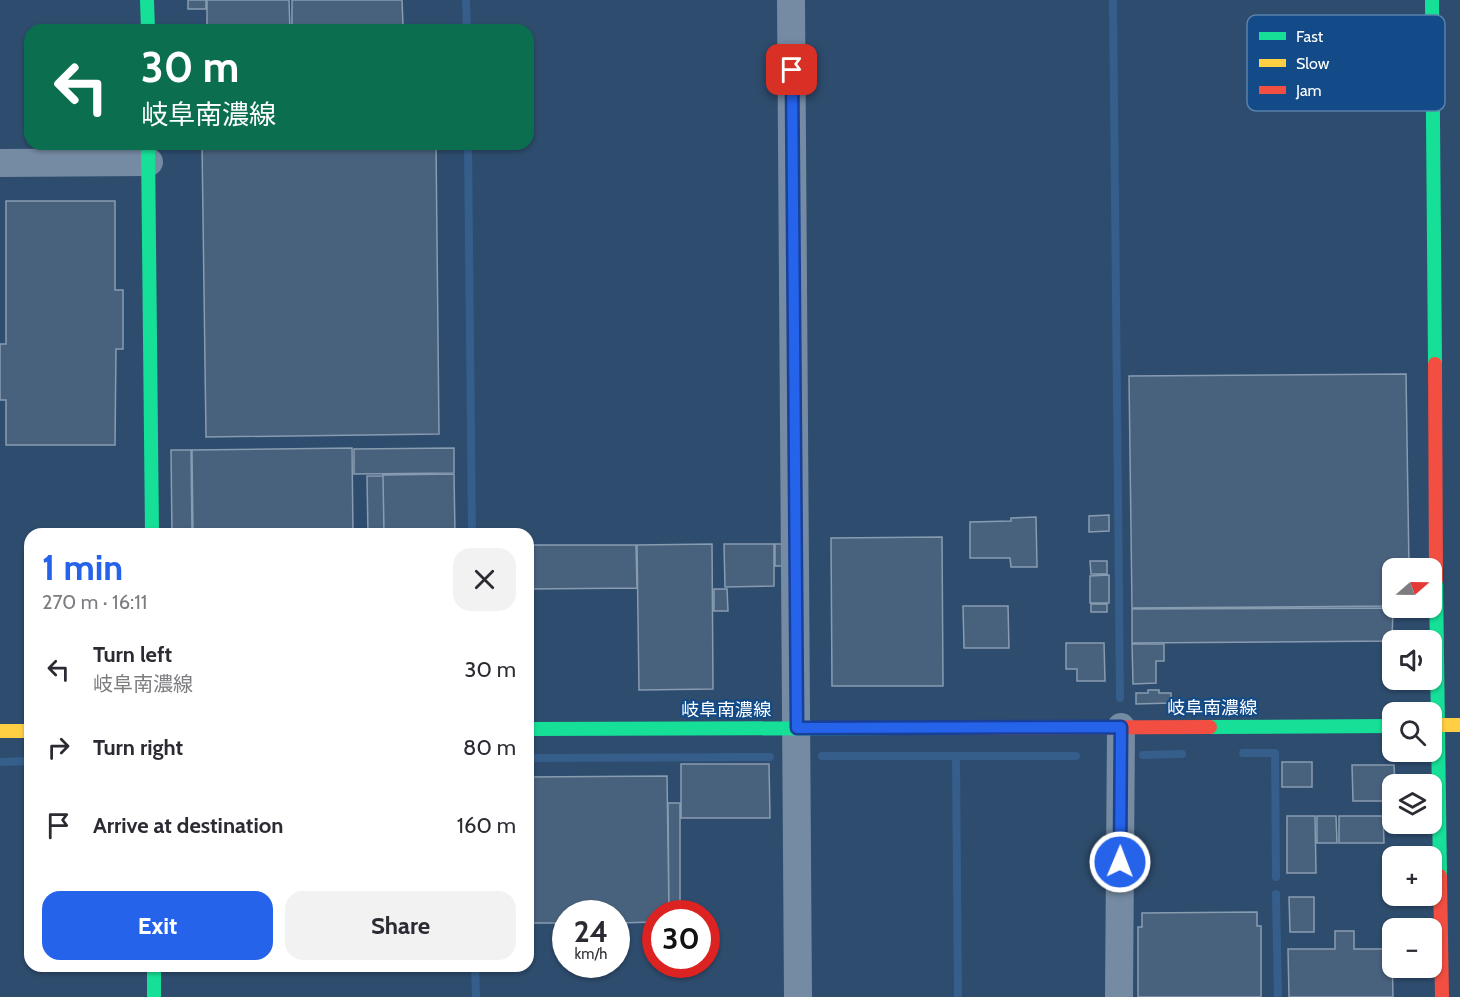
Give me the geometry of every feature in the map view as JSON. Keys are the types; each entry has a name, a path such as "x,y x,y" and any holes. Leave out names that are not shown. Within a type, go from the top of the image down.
{"street":[{"path":"147,0 148,24"},
{"path":"791,0 798,997"},
{"path":"1432,0 1432,15"},
{"path":"1432,111 1434,702"},
{"path":"0,163 148,153 152,528"},
{"path":"1442,725 1460,725"},
{"name":"岐阜南濃線","path":"534,729 1382,726"},
{"path":"1119,997 1121,727"},
{"path":"0,731 24,731"},
{"path":"1435,762 1442,997"},
{"path":"154,972 154,997"}],"building":[{"path":"188,0 206,0 206,9 188,9"},
{"path":"207,0 289,0 290,24 207,24"},
{"path":"292,0 402,0 403,24 292,24"},
{"path":"202,150 436,150 439,434 206,437"},
{"path":"6,201 115,201 115,290 123,290 123,349 116,349 115,445 6,445 6,400 0,400 0,344 6,344"},
{"path":"1406,374 1409,558 1382,558 1382,606 1132,608 1129,376"},
{"path":"352,448 353,528 193,528 192,450"},
{"path":"454,448 454,473 354,474 354,449"},
{"path":"171,450 191,450 192,528 172,528"},
{"path":"454,474 455,528 384,528 383,475"},
{"path":"367,476 383,476 384,528 368,528"},
{"path":"1109,515 1109,531 1089,532 1089,516"},
{"path":"1036,517 1037,567 1011,567 1010,558 970,558 970,522 1011,521 1011,518"},
{"path":"942,537 943,686 832,686 831,538"},
{"path":"712,544 713,689 639,690 637,545"},
{"path":"724,544 774,544 774,586 725,587"},
{"path":"775,544 782,544 782,566 775,566"},
{"path":"534,545 636,545 637,588 534,589"},
{"path":"1090,561 1107,561 1107,574 1091,574"},
{"path":"1109,575 1109,603 1090,603 1090,576"},
{"path":"714,589 727,589 728,611 714,611"},
{"path":"1091,604 1107,604 1107,612 1091,612"},
{"path":"963,606 1008,606 1009,648 964,648"},
{"path":"1382,608 1382,618 1393,618 1392,630 1382,630 1382,641 1132,643 1132,609"},
{"path":"1066,643 1104,643 1105,681 1077,681 1077,669 1066,669"},
{"path":"1132,644 1164,644 1164,661 1156,661 1156,683 1133,684"},
{"path":"1148,690 1171,693 1171,703 1136,704 1136,693 1148,693"},
{"path":"1282,762 1312,762 1312,787 1282,787"},
{"path":"681,764 769,764 770,818 681,818"},
{"path":"1352,765 1394,765 1394,774 1382,774 1382,801 1353,801"},
{"path":"667,776 669,900 642,900 642,922 630,923 630,900 552,900 552,923 534,923 534,777"},
{"path":"668,803 680,803 680,900 669,900"},
{"path":"1287,816 1315,816 1316,873 1287,873"},
{"path":"1317,816 1336,816 1337,843 1317,843"},
{"path":"1339,816 1382,816 1384,843 1339,843"},
{"path":"1289,897 1314,897 1314,932 1290,932"},
{"path":"1257,912 1257,926 1261,926 1261,997 1138,997 1138,927 1142,927 1142,913"},
{"path":"1335,931 1354,931 1354,949 1382,949 1382,978 1393,978 1393,997 1289,997 1288,949 1335,949"}],"waterway":[{"path":"466,0 467,24"},
{"path":"1113,0 1120,698"},
{"path":"468,150 472,528"},
{"path":"1243,753 1275,753 1276,877"},
{"path":"1143,755 1182,754"},
{"path":"822,756 1076,756"},
{"path":"956,756 958,997"},
{"path":"534,758 770,757"},
{"path":"0,762 24,761"},
{"path":"1276,894 1278,997"},
{"path":"475,972 476,997"}],"traffic: fast":[{"path":"147,0 148,24"},
{"path":"1432,0 1432,15"},
{"path":"1433,111 1435,364"},
{"path":"148,150 152,528"},
{"path":"1437,618 1440,846"},
{"path":"1210,727 1382,726"},
{"path":"534,729 903,728"},
{"path":"154,972 154,997"}],"traffic: slow":[{"path":"1442,725 1460,725"},
{"path":"0,731 24,731"}],"traffic: jam":[{"path":"1435,364 1436,558"},
{"path":"903,728 1210,727"},
{"path":"1440,906 1442,997"}],"route":[{"path":"792,70 797,728 1121,727 1120,862"}]}
